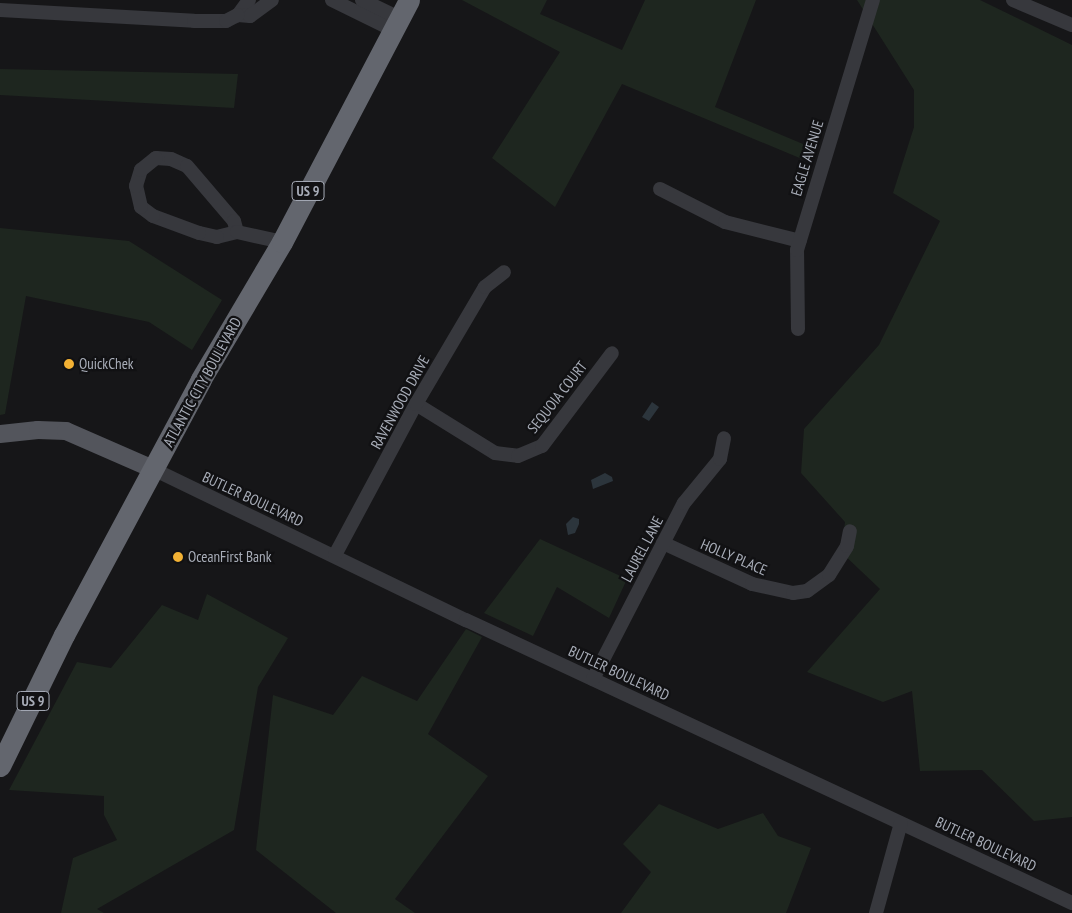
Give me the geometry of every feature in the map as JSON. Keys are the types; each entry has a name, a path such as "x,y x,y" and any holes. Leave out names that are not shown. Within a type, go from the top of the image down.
{"highway":[{"name":"ATLANTIC CITY BOULEVARD","path":"0,766 64,635 153,470 282,242 401,16"}],"main road":[{"path":"0,434 38,430 66,431 153,470"}],"street":[{"path":"0,10 226,22 238,15 249,0"},
{"path":"238,15 250,16 272,0"},
{"path":"332,0 401,16"},
{"path":"362,0 401,16"},
{"name":"EAGLE AVENUE","path":"798,329 797,267 800,241 873,0"},
{"path":"1013,0 1072,25"},
{"path":"237,232 234,221 187,166 171,159 156,158 141,170 136,196 141,207 153,216 218,237 237,232 282,242"},
{"path":"660,189 725,222 800,241"},
{"name":"RAVENWOOD DRIVE","path":"335,556 416,404 485,287 504,272"},
{"name":"SEQUOIA COURT","path":"416,404 495,453 518,456 542,446 612,353"},
{"name":"LAUREL LANE","path":"593,678 684,504 720,459 724,438"},
{"name":"BUTLER BOULEVARD","path":"153,470 1072,903"},
{"name":"HOLLY PLACE","path":"663,543 752,584 793,593 807,591 829,575 847,546 850,531"},
{"path":"876,913 901,822"}],"shaded area":[{"path":"462,0 547,0 540,14 622,50 645,0 756,0 715,107 803,144 802,159 622,84 555,207 492,158 560,52"},
{"path":"857,0 980,0 1072,45 1072,817 1034,821 982,770 920,771 912,691 883,702 807,672 880,589 841,552 845,522 801,473 804,429 879,345 940,221 893,193 914,127 914,90"},
{"path":"0,69 238,74 234,108 0,95"},
{"path":"0,228 129,241 222,300 192,350 149,322 26,296 5,414 0,415"},
{"path":"652,402 659,407 649,421 642,417"},
{"path":"605,473 612,477 613,481 593,489 591,480"},
{"path":"573,517 579,519 579,524 575,533 568,535 566,524"},
{"path":"540,539 627,579 609,618 557,587 533,636 484,613"},
{"path":"207,594 288,638 258,687 234,830 97,909 104,913 61,913 73,858 117,840 104,815 104,796 9,790 77,662 111,668 162,605 198,620"},
{"path":"466,629 482,637 428,734 488,776 395,899 415,913 336,913 256,850 273,695 333,715 362,676 417,701"},
{"path":"659,804 718,829 763,813 778,836 811,848 786,913 621,913 651,872 623,844"}],"place":[{"name":"QuickChek","path":"69,364"},
{"name":"OceanFirst Bank","path":"178,557"}]}
